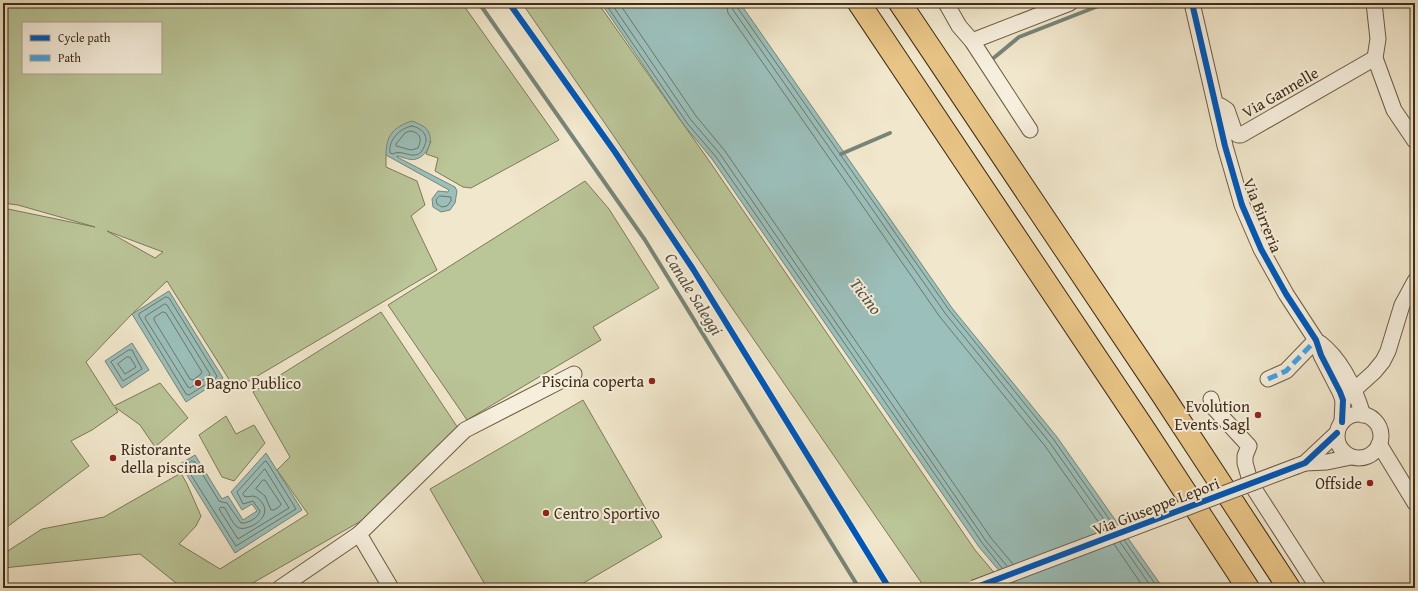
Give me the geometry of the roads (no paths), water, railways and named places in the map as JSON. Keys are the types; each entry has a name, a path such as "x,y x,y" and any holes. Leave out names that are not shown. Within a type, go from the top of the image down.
{"highway":[{"path":"859,3 1053,292 1248,588"},
{"path":"900,3 1162,394 1289,588"}],"street":[{"path":"946,3 959,26 972,42 1030,130"},
{"path":"972,42 1070,3"},
{"path":"1374,3 1378,39 1375,58 1394,110 1415,141"},
{"name":"Via Birreria","path":"1193,6 1238,190 1247,218 1273,270 1316,340 1321,355 1343,400 1339,428"},
{"name":"Via Gannelle","path":"1217,106 1226,108 1235,133 1241,135 1375,58"},
{"path":"1343,400 1374,372 1383,361 1388,351 1398,316 1415,281"},
{"path":"1268,379 1286,371 1316,340"},
{"name":"Via Birreria","path":"1316,340 1328,349 1336,360 1354,390 1364,415"},
{"path":"280,588 359,534 465,430 574,374"},
{"path":"1211,399 1213,407 1249,446 1245,456 1245,463 1252,484 1318,588"},
{"path":"1364,415 1369,417 1378,425 1380,431 1379,444 1376,450 1366,457 1351,457 1346,454 1339,445 1339,428 1352,416 1364,415"},
{"name":"Via Giuseppe Lepori","path":"1301,465 1332,439 1339,428"},
{"path":"1379,444 1415,503"},
{"name":"Via Giuseppe Lepori","path":"974,588 1301,465 1351,457"},
{"path":"1366,457 1396,471"},
{"path":"359,534 391,588"}],"water":[{"name":"Ticino","path":"601,3 740,3 952,308 1057,437 1163,588 1014,588 979,547 712,159 684,125"},
{"path":"412,121 427,129 430,135 430,143 428,148 423,155 416,159 411,160 397,157 455,187 457,191 455,203 450,210 441,212 433,207 432,199 438,191 448,192 449,190 386,155 389,137 395,129"},
{"path":"169,291 223,378 186,402 132,314"},
{"path":"132,343 149,370 122,388 105,361"},
{"path":"266,453 302,510 235,553 180,464 195,455 222,499 228,496 243,520 257,511 252,504 242,510 231,492"}],"waterway":[{"name":"Canale Saleggi","path":"479,3 645,240 859,588"},
{"path":"990,61 1019,37 1106,3"},
{"path":"841,154 890,133"}],"place":[{"name":"Piscina coperta","path":"652,381"},
{"name":"Bagno Publico","path":"198,383"},
{"name":"Evolution Events Sagl","path":"1258,415"},
{"name":"Ristorante della piscina","path":"113,458"},
{"name":"Offside","path":"1370,483"},
{"name":"Centro Sportivo","path":"546,513"}]}
